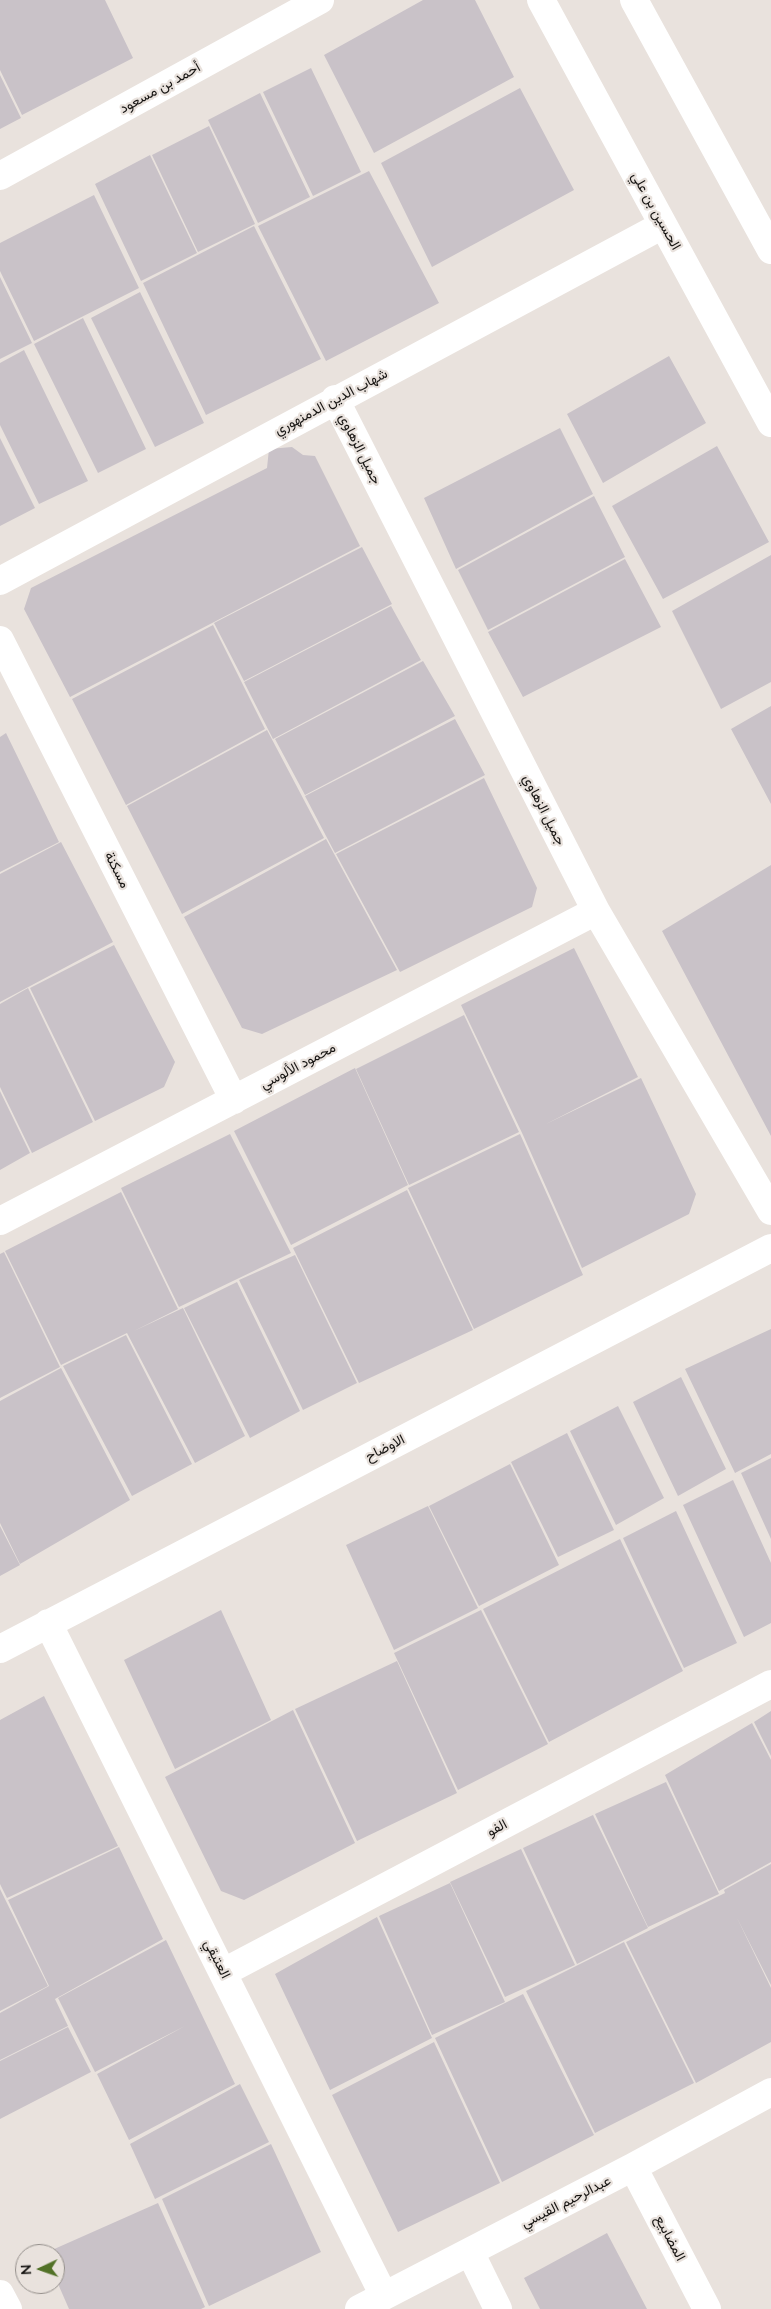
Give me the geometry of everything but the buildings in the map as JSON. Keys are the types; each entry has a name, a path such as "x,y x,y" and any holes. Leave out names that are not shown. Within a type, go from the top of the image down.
{"street":[{"name":"أحمد بن مسعود","path":"0,176 320,0"},
{"name":"الحسين بن علي","path":"541,0 771,423"},
{"path":"634,0 771,250"},
{"name":"شهاب الدين الدمنهوري","path":"0,581 664,225"},
{"name":"جميل الزهاوي","path":"335,400 596,911 771,1211"},
{"name":"مسكنة","path":"0,640 234,1100"},
{"name":"محمود الألوسي","path":"0,1221 596,911"},
{"name":"الاوضاح","path":"0,1649 771,1248"},
{"name":"العتيقي","path":"48,1623 224,1972 384,2296"},
{"name":"الفو","path":"224,1972 771,1684"},
{"name":"عبدالرحيم القيسي","path":"359,2309 633,2167 771,2092"},
{"name":"المضابيع","path":"633,2167 707,2309"},
{"path":"470,2252 498,2309"},
{"path":"0,2294 8,2309"}]}
